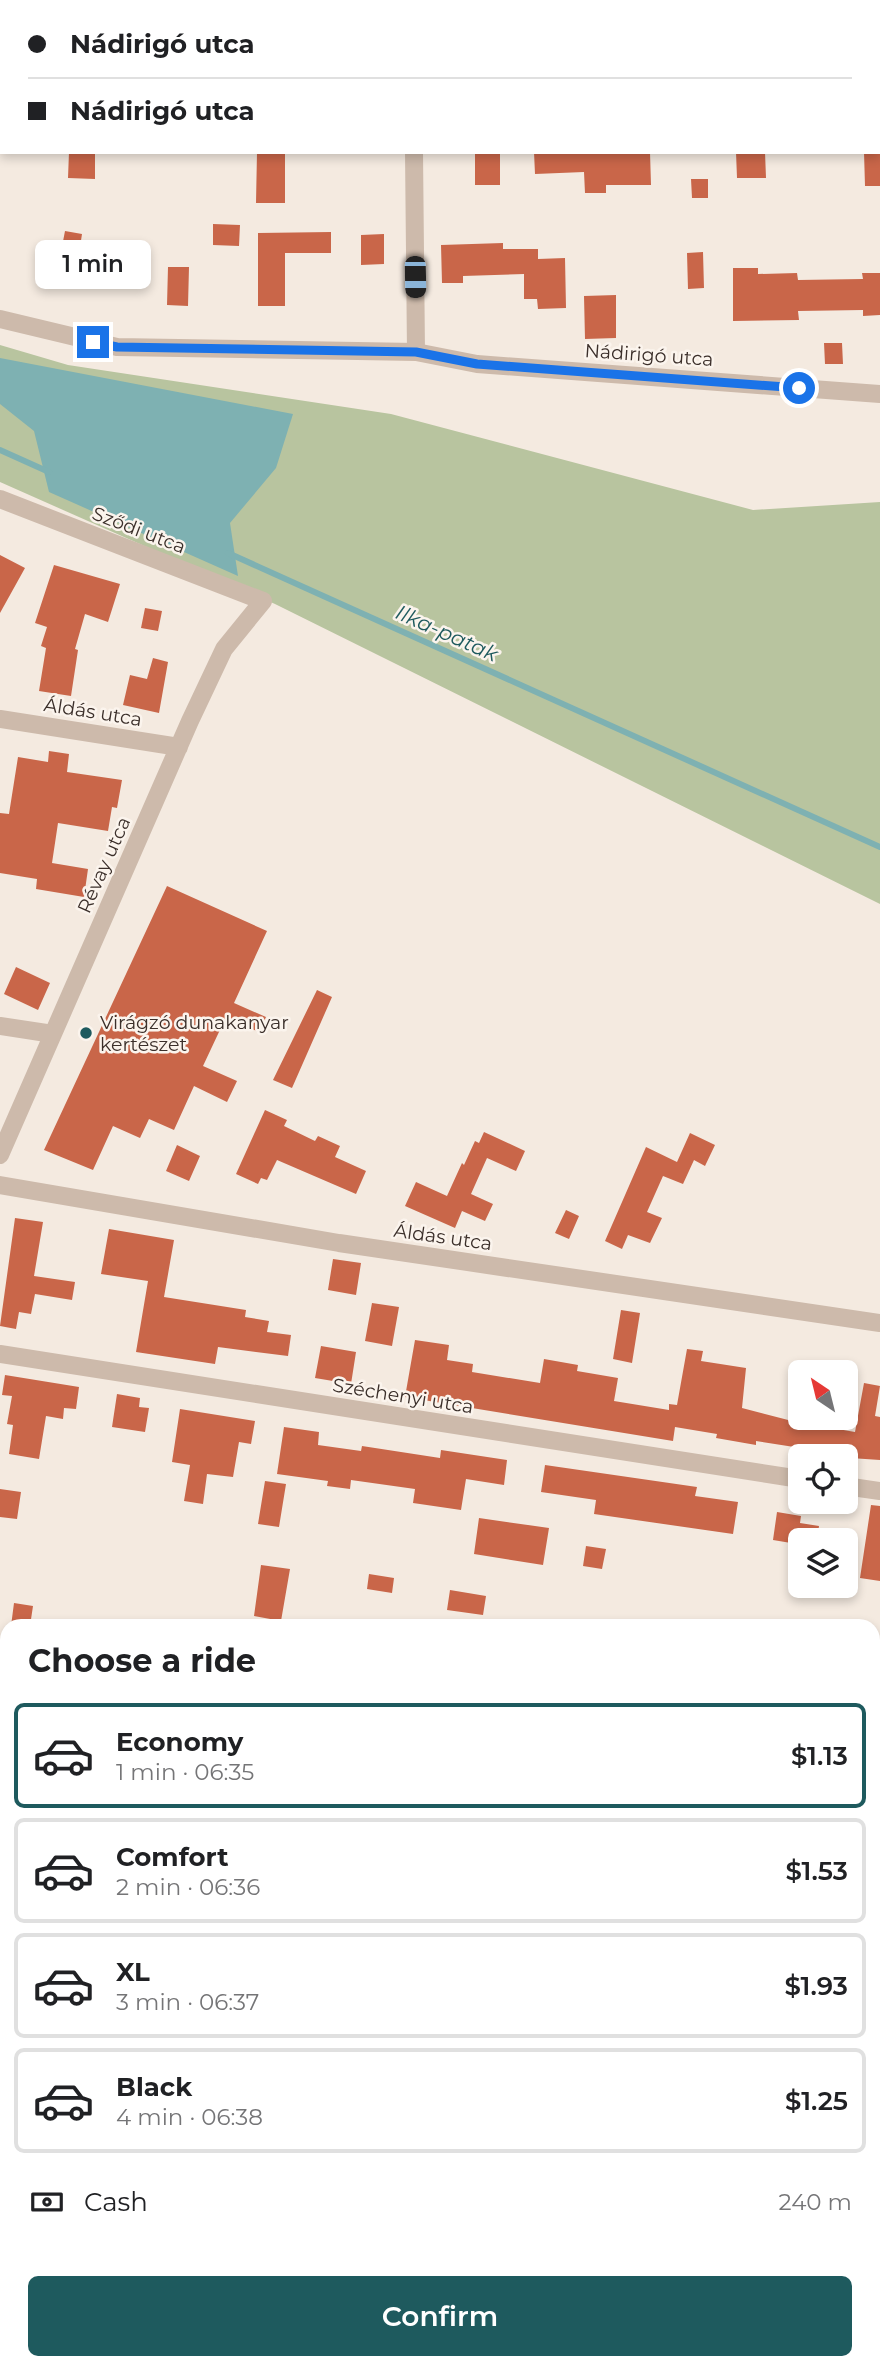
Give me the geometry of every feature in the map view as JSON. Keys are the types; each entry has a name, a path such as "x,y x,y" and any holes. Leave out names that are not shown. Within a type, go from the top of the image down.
{"street":[{"path":"414,154 416,352"},
{"name":"Nádirigó utca","path":"0,319 117,347 416,352 477,364 880,394"},
{"name":"Sződi utca","path":"0,499 263,601"},
{"name":"Révay utca","path":"0,1155 178,747 225,649 263,601"},
{"name":"Áldás utca","path":"0,719 178,747"},
{"path":"0,1026 53,1034"},
{"name":"Áldás utca","path":"0,1185 339,1243 880,1323"},
{"name":"Széchenyi utca","path":"0,1354 788,1477"},
{"path":"858,1488 880,1491"}],"green space":[{"path":"0,345 68,365 391,414 753,510 880,502 880,904 275,604 0,482"}],"water":[{"path":"0,358 293,414 276,468 230,523 238,576 49,492 34,431 0,404"}],"building":[{"path":"69,154 95,154 95,179 68,178"},
{"path":"257,154 285,154 285,203 256,203"},
{"path":"475,154 500,154 500,185 475,185"},
{"path":"534,154 650,154 651,185 606,185 606,193 585,193 584,172 535,174"},
{"path":"736,154 765,154 766,178 737,178"},
{"path":"864,154 880,154 880,186 865,186"},
{"path":"691,179 708,179 708,198 692,198"},
{"path":"213,224 240,225 239,246 213,245"},
{"path":"65,231 82,234 78,260 60,257"},
{"path":"331,232 331,253 285,253 285,306 258,306 258,233"},
{"path":"384,234 384,264 361,265 361,235"},
{"path":"503,243 503,249 538,249 538,259 565,258 566,308 538,309 537,299 524,299 524,274 463,276 463,283 442,283 441,245"},
{"path":"703,252 704,288 688,289 687,253"},
{"path":"168,267 189,267 188,306 167,305"},
{"path":"733,268 758,268 758,274 797,273 798,280 863,279 862,273 880,273 880,315 863,316 863,310 798,311 799,320 733,321"},
{"path":"616,295 616,338 585,339 584,296"},
{"path":"824,343 842,343 843,364 825,364"},
{"path":"0,555 25,568 0,613"},
{"path":"54,565 120,584 108,622 85,614 75,649 78,650 71,696 39,691 46,648 41,646 47,627 35,623"},
{"path":"145,608 162,611 158,631 141,628"},
{"path":"153,658 168,662 159,713 123,705 130,675 147,679"},
{"path":"49,751 69,754 67,772 122,780 117,808 112,807 108,831 58,823 52,863 88,869 84,897 36,889 37,879 0,873 0,813 9,814 18,757 48,762"},
{"path":"167,886 267,931 234,1003 266,1017 259,1032 226,1017 203,1066 237,1081 227,1102 194,1086 174,1130 149,1119 140,1138 113,1126 93,1170 44,1150"},
{"path":"16,967 50,983 38,1010 4,994"},
{"path":"317,990 332,997 292,1088 273,1080"},
{"path":"265,1110 287,1120 284,1126 315,1141 318,1136 340,1146 335,1157 366,1171 356,1194 277,1160 267,1180 261,1178 258,1184 236,1174"},
{"path":"484,1132 525,1151 516,1171 487,1158 471,1194 493,1204 485,1221 462,1211 455,1228 405,1206 416,1182 447,1196 462,1163 464,1165 475,1141 479,1143"},
{"path":"690,1133 715,1145 705,1166 694,1160 683,1184 663,1176 647,1212 662,1218 650,1243 628,1235 622,1249 605,1241 646,1147 677,1162"},
{"path":"177,1145 200,1156 189,1181 166,1171"},
{"path":"566,1210 579,1216 569,1239 555,1233"},
{"path":"15,1218 43,1222 34,1276 75,1282 72,1300 35,1294 31,1314 19,1312 16,1329 0,1326"},
{"path":"109,1229 174,1240 164,1297 246,1310 245,1317 269,1321 267,1332 291,1335 288,1356 218,1347 215,1364 136,1352 148,1281 101,1274"},
{"path":"333,1259 361,1263 356,1295 328,1290"},
{"path":"372,1303 399,1307 392,1346 365,1341"},
{"path":"621,1310 640,1313 632,1363 613,1359"},
{"path":"415,1340 449,1345 447,1360 473,1364 472,1372 540,1383 544,1359 578,1365 577,1371 618,1378 614,1401 669,1410 669,1404 677,1405 687,1349 703,1351 701,1361 746,1368 742,1408 788,1420 788,1430 855,1432 858,1430 864,1383 880,1386 875,1416 880,1417 880,1460 858,1459 858,1444 788,1446 756,1441 756,1445 716,1438 717,1434 675,1427 673,1441 405,1397"},
{"path":"321,1346 356,1352 351,1384 315,1378"},
{"path":"5,1375 79,1387 76,1409 64,1408 63,1419 46,1416 39,1459 9,1454 13,1425 7,1424 12,1396 2,1395"},
{"path":"117,1394 140,1398 139,1407 149,1408 145,1432 112,1427"},
{"path":"180,1409 255,1421 251,1444 239,1442 233,1477 207,1474 203,1504 184,1501 190,1465 172,1462"},
{"path":"284,1427 319,1432 318,1445 361,1451 362,1446 440,1458 441,1450 507,1460 504,1485 466,1479 461,1510 413,1503 415,1489 351,1480 350,1489 327,1486 328,1481 277,1474"},
{"path":"545,1465 697,1487 695,1496 738,1502 733,1534 594,1514 596,1500 541,1492"},
{"path":"265,1481 286,1484 279,1527 258,1524"},
{"path":"0,1489 21,1492 17,1519 0,1517"},
{"path":"871,1505 880,1506 880,1581 860,1578"},
{"path":"777,1512 801,1516 800,1523 819,1526 788,1528 788,1542 773,1540"},
{"path":"479,1518 549,1528 543,1565 474,1554"},
{"path":"586,1546 606,1549 602,1569 583,1566"},
{"path":"261,1565 290,1569 281,1619 254,1616"},
{"path":"369,1574 394,1578 392,1593 367,1589"},
{"path":"450,1590 486,1596 483,1615 447,1610"},
{"path":"14,1603 33,1606 31,1619 12,1619"}],"waterway":[{"name":"Ilka-patak","path":"0,450 49,472"},
{"name":"Ilka-patak","path":"228,553 880,847"}],"place":[{"name":"Virágzó dunakanyar kertészet","path":"86,1033"}],"route":[{"path":"93,342 117,347 416,352 477,364 799,388"}]}
